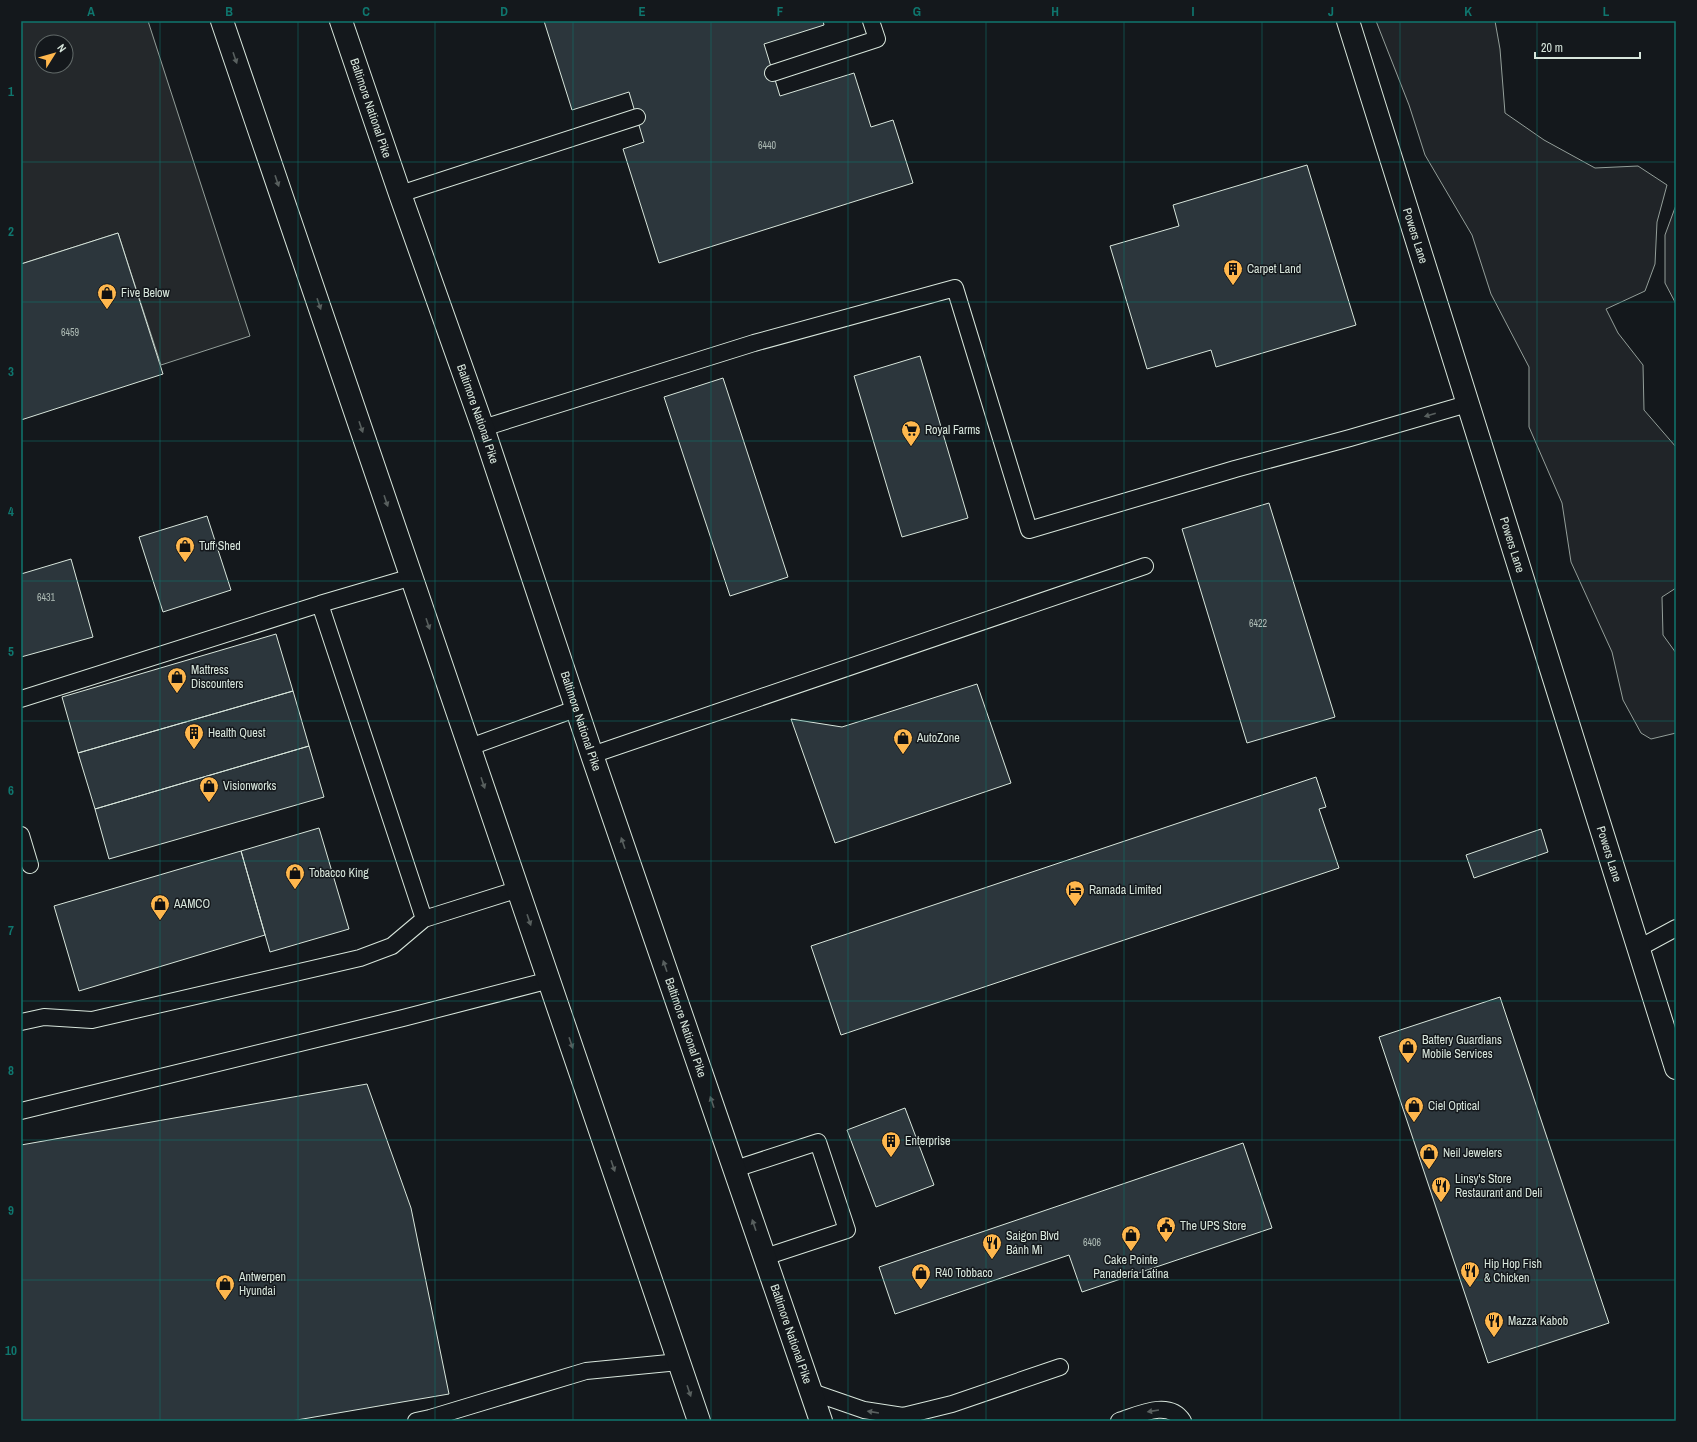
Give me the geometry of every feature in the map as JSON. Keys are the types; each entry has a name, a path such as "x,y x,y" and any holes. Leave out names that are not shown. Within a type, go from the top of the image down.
{"main road":[{"path":"222,21 699,1421"},
{"name":"Baltimore National Pike","path":"341,21 400,194 483,428 578,708 592,756 736,1169 821,1421"},
{"name":"Powers Lane","path":"1348,21 1676,1068"}],"lane":[{"path":"773,73 877,40 871,21"},
{"path":"400,194 637,118"},
{"path":"483,428 754,343 955,288 1029,530 1235,469 1467,404"},
{"path":"592,756 1145,566"},
{"path":"21,699 320,604 412,577"},
{"path":"320,604 424,919"},
{"path":"470,746 578,708"},
{"path":"21,835 30,865"},
{"path":"21,1022 44,1017 92,1020 360,958 392,946 424,919 519,889"},
{"path":"1639,948 1676,928"},
{"path":"21,1111 403,1018 550,980"},
{"path":"736,1169 818,1142 821,1149 847,1230 765,1257"},
{"path":"416,1421 586,1371 679,1362"},
{"path":"812,1392 864,1410 903,1416 952,1404 1060,1367"},
{"path":"935,1421 952,1404"},
{"path":"1119,1421 1152,1410 1167,1410 1180,1416 1183,1421"}],"shaded area":[{"path":"21,21 148,21 250,336 161,365 118,233 21,264"},
{"path":"1376,21 1495,21 1500,49 1505,113 1544,140 1595,168 1638,166 1667,185 1657,222 1655,264 1645,291 1606,309 1618,333 1643,365 1644,410 1676,447 1676,588 1662,597 1663,635 1676,653 1676,733 1651,739 1641,733 1623,700 1612,652 1571,562 1562,503 1529,427 1529,367 1491,294 1472,235 1425,155 1409,105"},
{"path":"1676,205 1676,304 1665,283 1665,235"}],"building":[{"path":"544,21 823,21 824,25 764,44 780,96 854,73 871,127 893,120 913,183 659,263 623,149 644,142 629,92 572,110"},
{"name":"Carpet Land","path":"1307,165 1356,325 1216,367 1211,350 1147,369 1110,246 1179,226 1173,205"},
{"path":"118,233 163,374 21,420 21,264"},
{"name":"Royal Farms","path":"920,356 968,518 902,537 854,376"},
{"path":"723,378 788,577 730,596 664,397"},
{"path":"1269,503 1335,717 1247,743 1182,529"},
{"path":"207,516 231,590 163,612 139,537"},
{"path":"71,559 93,637 21,657 21,574"},
{"name":"Mattress Discounters","path":"276,634 293,691 78,753 62,697"},
{"name":"AutoZone","path":"977,684 1011,783 835,843 791,719 842,727"},
{"name":"Health Quest","path":"293,691 309,746 95,809 78,753"},
{"name":"Visionworks","path":"309,746 324,797 109,859 95,809"},
{"name":"Ramada Limited","path":"1316,777 1326,807 1319,809 1339,868 841,1035 811,946"},
{"name":"Tobacco King","path":"319,828 349,929 270,952 241,851"},
{"path":"1541,829 1548,852 1474,878 1466,855"},
{"name":"AAMCO","path":"241,851 265,935 79,991 54,906"},
{"path":"1500,997 1609,1323 1488,1363 1379,1037"},
{"name":"Antwerpen Hyundai","path":"367,1084 411,1208 449,1394 291,1421 21,1421 21,1145"},
{"name":"Enterprise","path":"905,1108 934,1185 876,1207 847,1130"},
{"path":"1243,1143 1272,1228 1082,1292 1069,1255 895,1314 879,1267"}],"place":[{"name":"Carpet Land","path":"1233,286"},
{"name":"Five Below","path":"107,310"},
{"name":"Royal Farms","path":"911,447"},
{"name":"Tuff Shed","path":"185,563"},
{"name":"Mattress Discounters","path":"177,694"},
{"name":"Health Quest","path":"194,750"},
{"name":"AutoZone","path":"903,755"},
{"name":"Visionworks","path":"209,803"},
{"name":"Tobacco King","path":"295,890"},
{"name":"Ramada Limited","path":"1075,907"},
{"name":"AAMCO","path":"160,921"},
{"name":"Battery Guardians Mobile Services","path":"1408,1064"},
{"name":"Ciel Optical","path":"1414,1123"},
{"name":"Enterprise","path":"891,1158"},
{"name":"Neil Jewelers","path":"1429,1170"},
{"name":"Linsy's Store Restaurant and Deli","path":"1441,1203"},
{"name":"The UPS Store","path":"1166,1243"},
{"name":"Cake Pointe Panadería Latina","path":"1131,1252"},
{"name":"Saigon Blvd Bánh Mì","path":"992,1260"},
{"name":"Hip Hop Fish & Chicken","path":"1470,1288"},
{"name":"R40 Tobbaco","path":"921,1290"},
{"name":"Antwerpen Hyundai","path":"225,1301"},
{"name":"Mazza Kabob","path":"1494,1338"}]}
